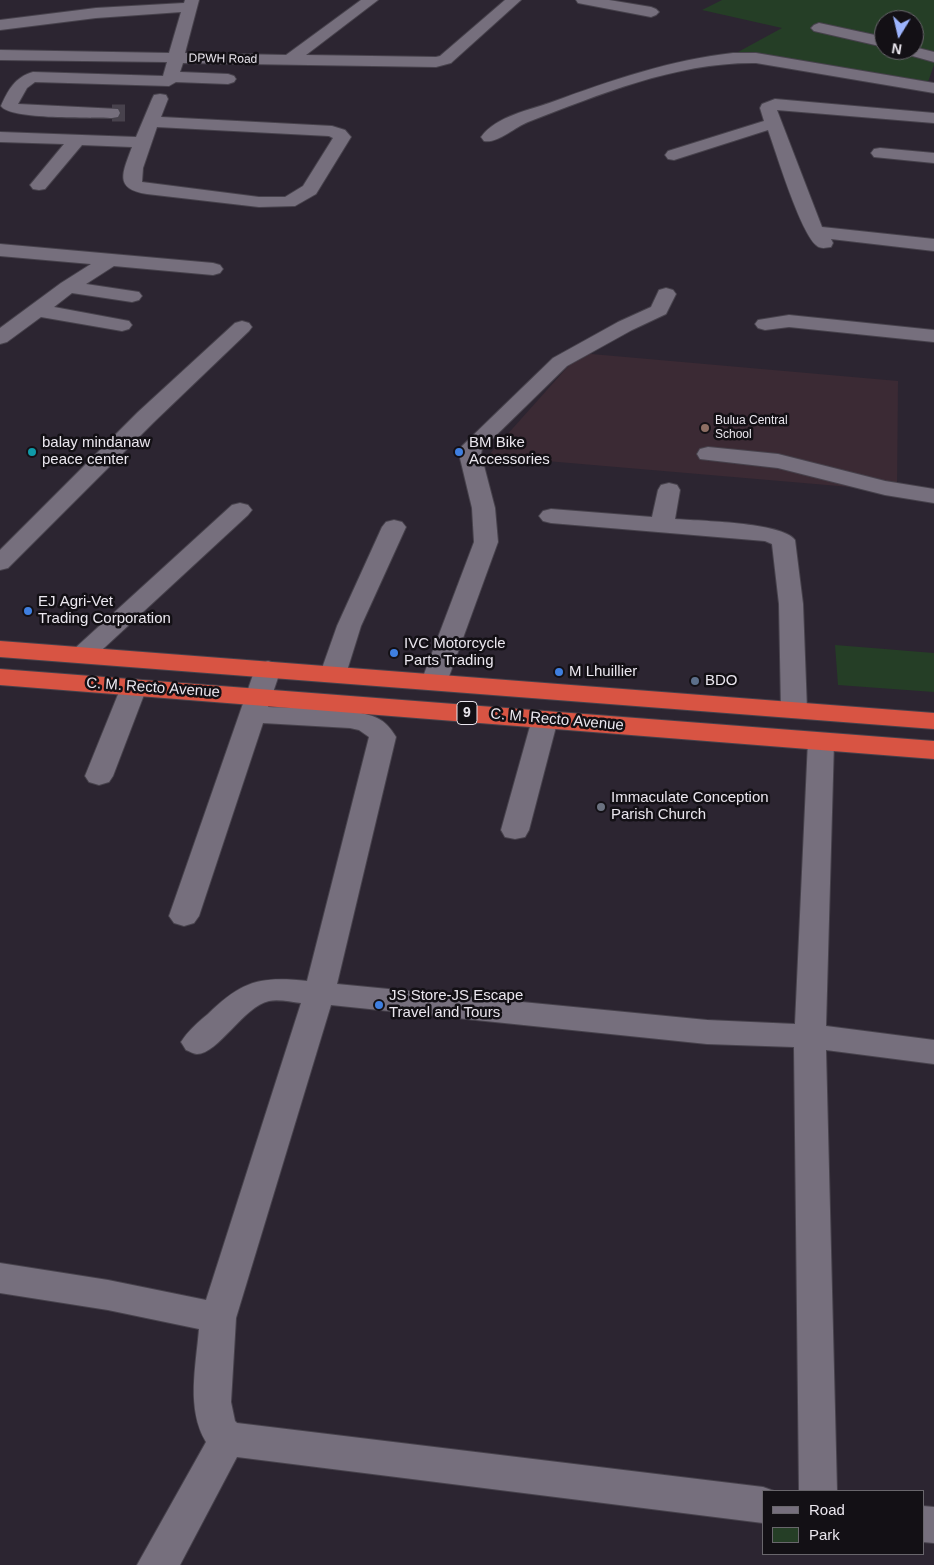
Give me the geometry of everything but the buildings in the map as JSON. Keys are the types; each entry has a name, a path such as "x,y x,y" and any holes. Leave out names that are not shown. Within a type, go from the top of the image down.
{"highway":[{"name":"C. M. Recto Avenue","path":"0,649 934,721"},
{"name":"C. M. Recto Avenue","path":"0,677 134,687 257,705 458,712 934,750"},
{"path":"458,712 464,684"}],"street":[{"path":"288,61 371,0"},
{"name":"DPWH Road","path":"0,55 49,44 176,58 427,63 445,60 514,0"},
{"path":"583,0 651,12"},
{"path":"0,24 191,3 176,58 158,100 131,177 136,187 275,203 289,202 310,190 342,137 332,132 158,100 33,77 25,80 19,87 9,106 21,110 112,112"},
{"path":"49,44 59,18"},
{"path":"819,28 874,40"},
{"path":"490,137 507,124 600,90 646,76 728,57 756,58 934,88"},
{"path":"158,100 228,79"},
{"path":"934,118 775,104 768,108 819,237 934,245"},
{"path":"674,155 774,123"},
{"path":"0,137 143,142"},
{"path":"39,185 77,140"},
{"path":"880,153 934,158"},
{"path":"0,250 213,269"},
{"path":"0,338 68,287 110,260"},
{"path":"68,287 132,296"},
{"path":"434,682 486,542 487,531 482,500 470,454 472,447 560,362 625,326 659,310 666,294"},
{"path":"38,310 122,325"},
{"path":"766,324 778,321 798,321 934,336"},
{"path":"0,563 146,418 242,327"},
{"path":"708,454 778,461 885,488 934,496"},
{"path":"662,524 669,490"},
{"path":"82,655 240,510"},
{"path":"551,516 769,534 783,540 791,604 794,710"},
{"path":"333,674 348,626 394,528"},
{"path":"184,916 268,669"},
{"path":"99,776 134,687"},
{"path":"257,705 367,723 377,729 383,737 318,992 218,1318 212,1402 218,1429 227,1439 762,1505"},
{"path":"516,830 545,719"},
{"path":"818,1490 810,1036 821,741"},
{"path":"197,1042 255,994 267,990 318,992 707,1032 810,1036 934,1052"},
{"path":"0,1278 108,1295 218,1318"},
{"path":"157,1565 170,1546 227,1439"}],"shaded area":[{"name":"Bulua Central School","path":"580,353 898,381 897,491 488,456"}],"green space":[{"path":"722,0 934,0 934,65 928,82 738,52 782,28 702,10"},
{"path":"835,645 934,653 934,692 838,685"}],"tunnel":[{"path":"112,113 125,113"}],"place":[{"name":"Bulua Central School","path":"705,428"},
{"name":"balay mindanaw peace center","path":"32,452"},
{"name":"BM Bike Accessories","path":"459,452"},
{"name":"EJ Agri-Vet Trading Corporation","path":"28,611"},
{"name":"IVC Motorcycle Parts Trading","path":"394,653"},
{"name":"M Lhuillier","path":"559,672"},
{"name":"BDO","path":"695,681"},
{"name":"Immaculate Conception Parish Church","path":"601,807"},
{"name":"JS Store-JS Escape Travel and Tours","path":"379,1005"}]}
